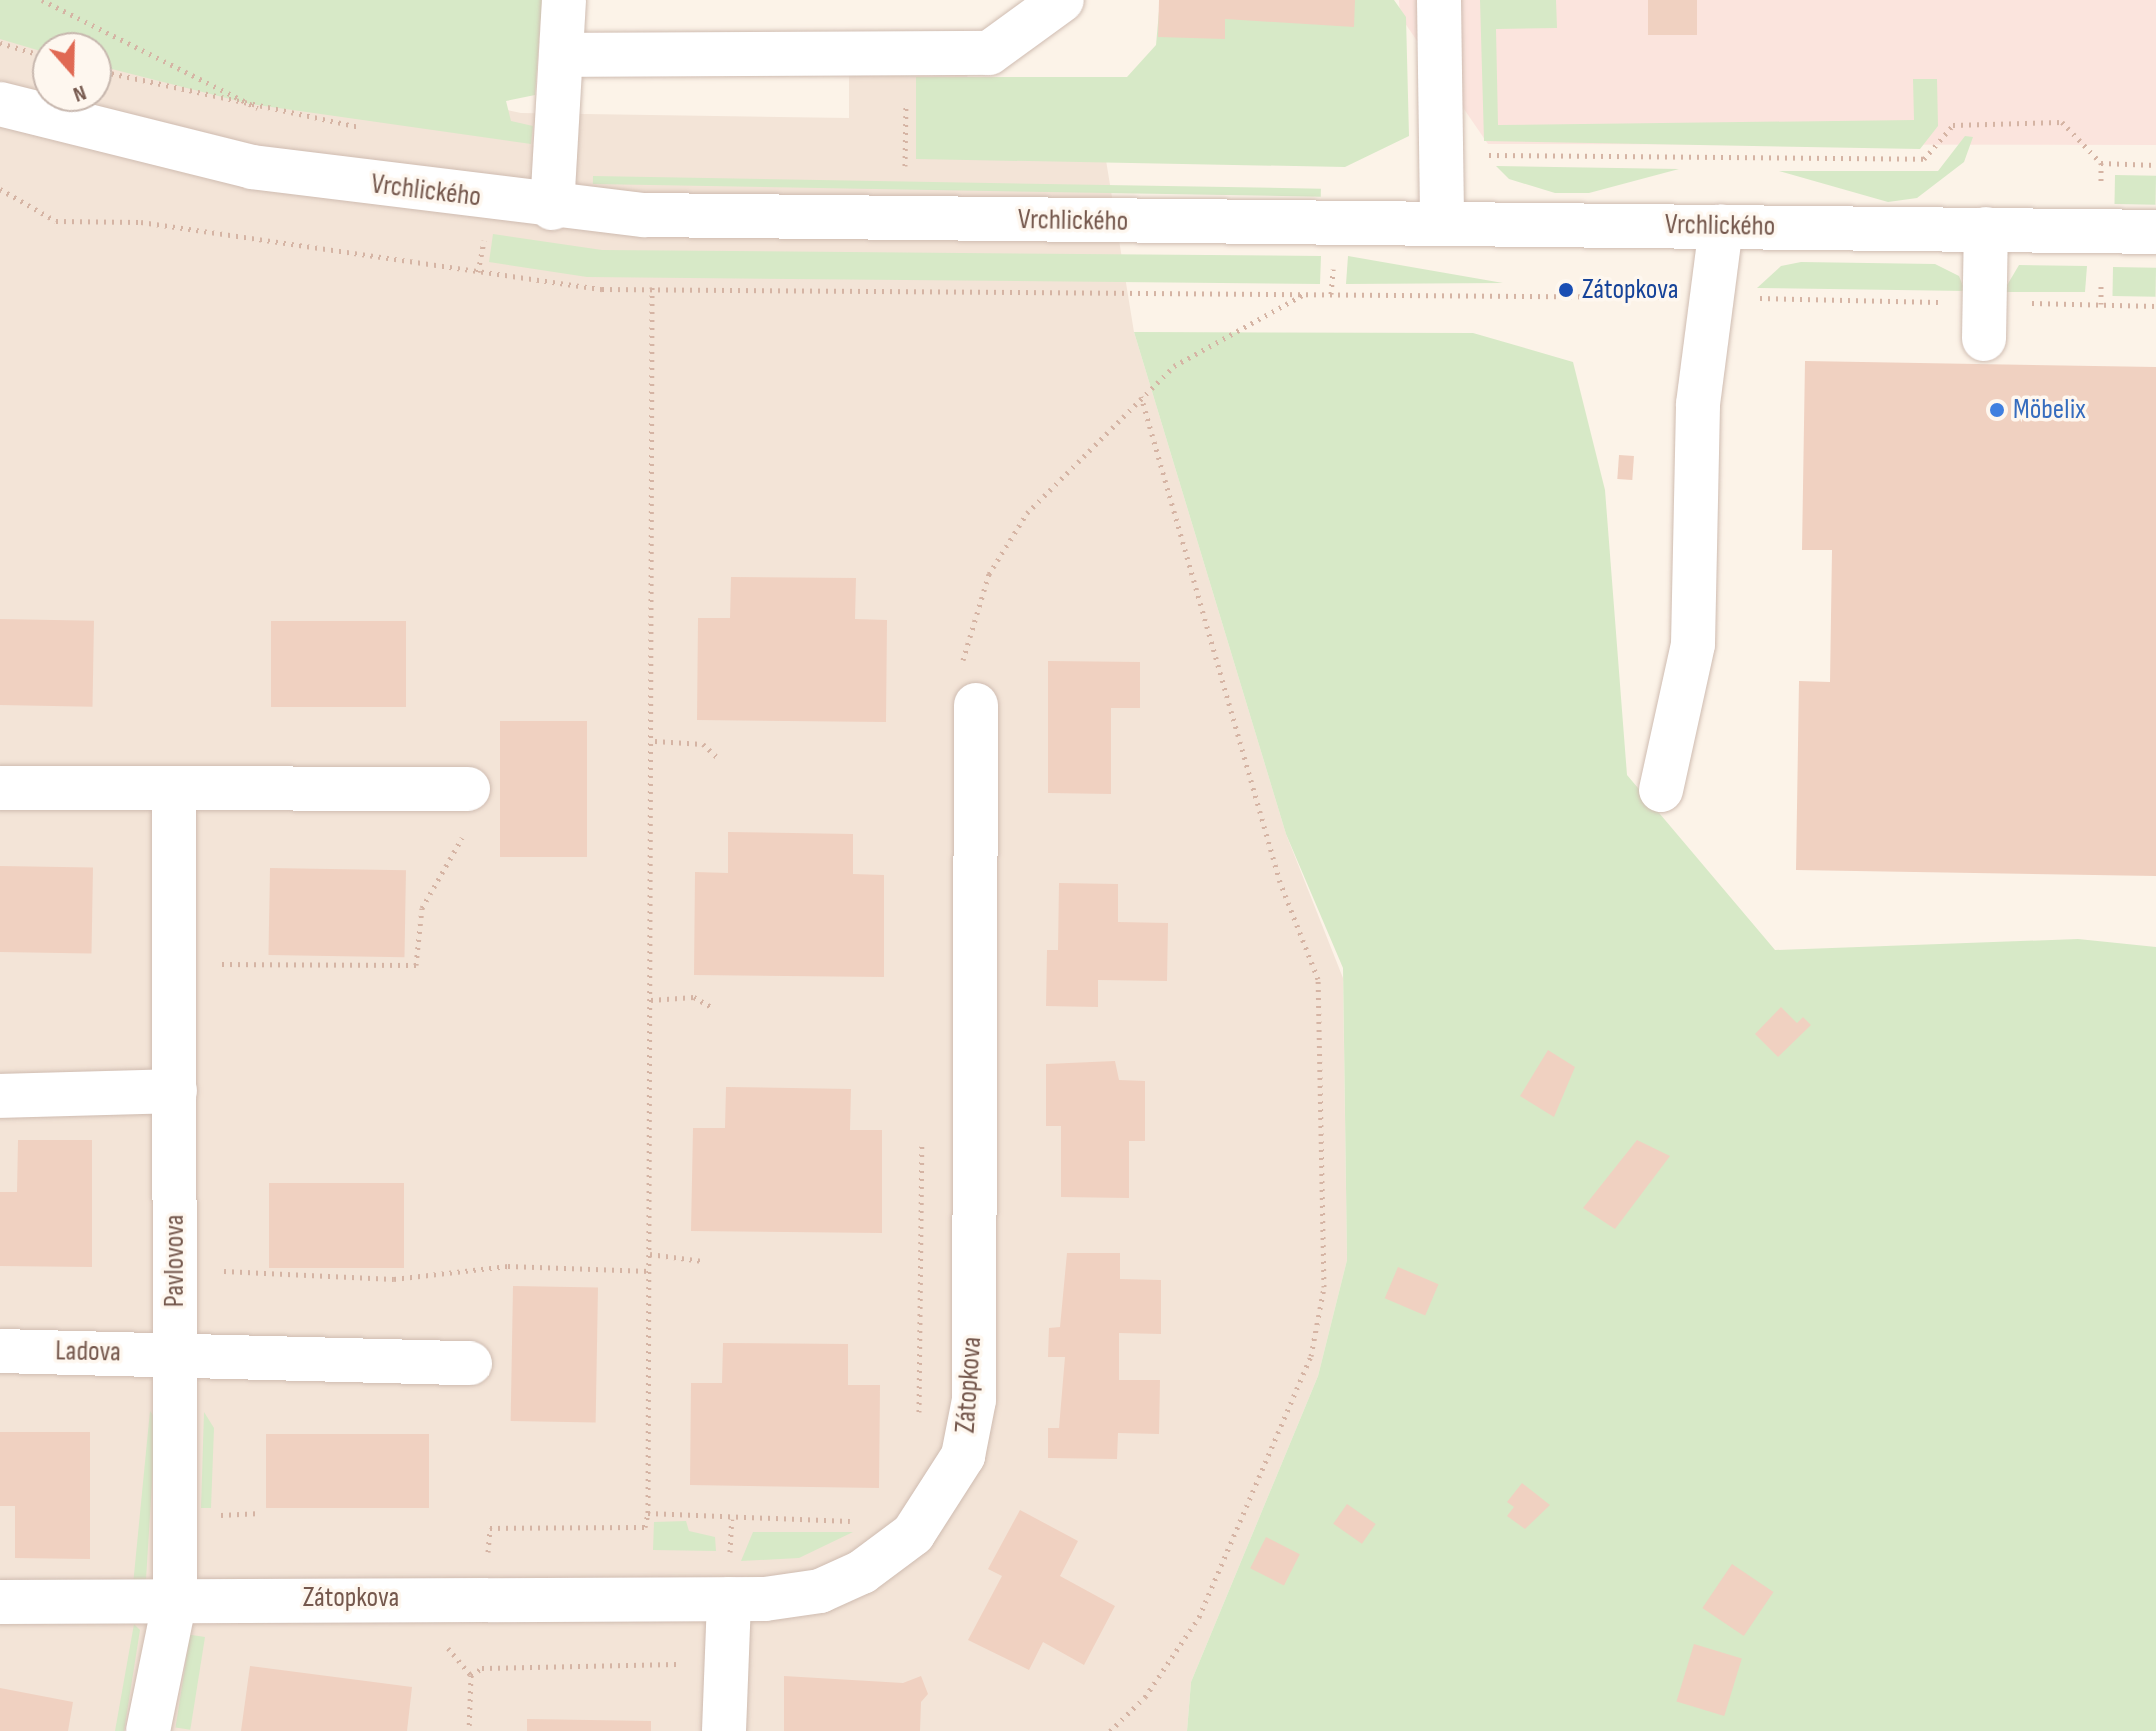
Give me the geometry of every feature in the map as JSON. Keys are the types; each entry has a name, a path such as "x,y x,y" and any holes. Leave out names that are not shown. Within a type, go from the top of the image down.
{"street":[{"path":"552,208 564,0"},
{"path":"562,55 989,53 1062,0"},
{"path":"1439,0 1442,223"},
{"name":"Vrchlického","path":"0,104 252,167 552,208 2156,232"},
{"path":"1661,790 1693,644 1708,297 1721,226"},
{"path":"1984,321 1986,229"},
{"name":"Zátopkova","path":"0,1602 175,1599 729,1578 820,1591 862,1572 913,1534 963,1456 974,1400 969,685"},
{"path":"0,788 463,789"},
{"name":"Pavlovova","path":"148,1731 175,1599 174,789"},
{"path":"0,1096 175,1091"},
{"name":"Ladova","path":"0,1351 176,1353 470,1363"},
{"path":"724,1731 729,1578"}],"path":[{"path":"42,0 105,32"},
{"path":"112,35 266,113 112,74"},
{"path":"0,43 32,52"},
{"path":"905,166 907,52"},
{"path":"1482,155 1924,159 1953,125 2062,122 2101,163 2156,165"},
{"path":"0,189 56,221 141,222 602,289 1708,297 1984,321 2156,306"},
{"path":"645,1527 648,1513 655,741 652,287"},
{"path":"969,685 989,574 1027,513 1121,423 1141,395 1174,366 1307,293"},
{"path":"1110,1731 1145,1697 1199,1617 1311,1356 1324,1287 1318,979 1280,882 1141,395"},
{"path":"655,741 703,744 718,758"},
{"path":"226,964 416,965 422,908 463,848 463,789"},
{"path":"651,1000 694,997 713,1008"},
{"path":"650,1254 703,1261"},
{"path":"919,1428 920,1260"},
{"path":"224,1271 394,1279 508,1266 650,1271"},
{"path":"222,1515 256,1513"},
{"path":"648,1513 732,1519 864,1521"},
{"path":"729,1578 732,1519"},
{"path":"469,1731 471,1675 482,1668 686,1664"}],"shaded area":[{"path":"0,0 521,113 849,118 849,34 968,34 967,111 1097,105 1134,332 1286,834 1343,978 1347,1260 1318,1376 1191,1682 1187,1731 0,1731"},
{"path":"1399,0 2156,0 2156,145 1488,144 1400,16"}],"green space":[{"path":"0,0 542,0 535,95 506,101 511,121 533,126 531,144 250,104 112,69 112,32 32,32 32,48 0,39"},
{"path":"1160,0 1394,0 1406,17 1409,136 1345,167 916,159 916,77 1127,77 1156,45"},
{"path":"1480,0 1556,0 1557,28 1496,29 1498,125 1914,120 1913,79 1937,79 1938,126 1920,149 1484,141"},
{"path":"1965,136 1973,137 1964,162 1917,198 1888,202 1779,171 1938,171"},
{"path":"1496,166 1679,169 1589,193 1555,193 1509,179"},
{"path":"2115,175 2156,176 2155,205 2114,204"},
{"path":"593,176 1321,189 1321,197 593,184"},
{"path":"493,234 602,250 1321,256 1320,284 587,277 489,262"},
{"path":"1348,256 1503,283 1346,284"},
{"path":"1801,262 1935,264 1959,276 1965,291 1757,288 1781,266"},
{"path":"2019,265 2087,266 2085,292 2003,292"},
{"path":"2113,267 2156,268 2155,297 2112,296"},
{"path":"1134,332 1473,333 1573,362 1605,490 1627,775 1775,950 2078,939 2156,947 2156,1731 1187,1731 1191,1682 1318,1376 1347,1260 1343,968 1286,834"},
{"path":"150,1411 156,1419 146,1579 133,1585"},
{"path":"204,1412 214,1428 211,1508 201,1508"},
{"path":"686,1521 689,1531 715,1537 716,1551 653,1550 654,1522"},
{"path":"753,1532 853,1532 799,1558 741,1561"},
{"path":"134,1624 140,1630 124,1731 115,1731"},
{"path":"190,1635 205,1637 190,1730 175,1727"}],"building":[{"path":"1159,0 1355,0 1354,27 1225,19 1225,39 1158,37"},
{"path":"1648,0 1697,0 1697,35 1648,35"},
{"path":"1805,361 2156,367 2156,876 1796,870 1799,681 1830,682 1832,550 1802,550"},
{"path":"1619,455 1634,456 1632,480 1617,479"},
{"path":"731,577 856,578 855,619 887,620 886,722 697,720 698,618 730,618"},
{"path":"0,619 94,621 92,707 0,705"},
{"path":"271,621 406,621 406,707 271,707"},
{"path":"1048,661 1140,662 1140,708 1111,708 1111,794 1048,793"},
{"path":"500,721 587,721 587,857 500,857"},
{"path":"728,832 853,834 853,874 884,875 884,977 694,975 695,872 728,873"},
{"path":"0,866 93,868 91,954 0,952"},
{"path":"270,868 406,870 404,957 268,955"},
{"path":"1059,883 1118,884 1118,922 1168,923 1167,981 1098,980 1098,1007 1046,1006 1047,950 1058,950"},
{"path":"1781,1007 1797,1023 1803,1017 1811,1025 1778,1057 1755,1034"},
{"path":"1548,1050 1575,1067 1554,1117 1520,1096"},
{"path":"1115,1061 1119,1080 1145,1081 1145,1141 1129,1141 1129,1198 1061,1197 1061,1126 1046,1126 1046,1064"},
{"path":"726,1087 851,1089 850,1130 882,1130 882,1233 691,1231 693,1128 725,1128"},
{"path":"18,1140 92,1140 92,1267 0,1266 0,1192 17,1192"},
{"path":"1637,1140 1670,1156 1615,1229 1583,1208"},
{"path":"269,1183 404,1183 404,1268 269,1268"},
{"path":"1067,1253 1120,1253 1120,1279 1161,1280 1161,1334 1119,1333 1119,1380 1160,1380 1159,1434 1118,1433 1117,1459 1048,1458 1048,1428 1059,1428 1065,1357 1048,1357 1049,1328 1060,1327"},
{"path":"1398,1267 1439,1284 1425,1315 1385,1298"},
{"path":"513,1286 598,1287 596,1422 511,1421"},
{"path":"723,1343 848,1344 848,1385 880,1385 879,1488 690,1485 691,1383 722,1383"},
{"path":"0,1432 90,1432 90,1559 15,1558 15,1506 0,1506"},
{"path":"266,1434 429,1434 429,1508 266,1508"},
{"path":"1522,1483 1550,1505 1525,1529 1507,1516 1514,1507 1507,1502"},
{"path":"1347,1504 1376,1524 1362,1544 1333,1524"},
{"path":"1020,1510 1078,1541 1060,1576 1115,1606 1084,1665 1043,1642 1029,1670 968,1640 1002,1576 988,1569"},
{"path":"1266,1537 1300,1554 1284,1585 1250,1568"},
{"path":"1732,1564 1773,1592 1744,1636 1702,1608"},
{"path":"1694,1644 1742,1659 1724,1716 1676,1701"},
{"path":"250,1666 412,1687 407,1731 241,1731"},
{"path":"784,1676 903,1683 921,1676 928,1694 921,1702 920,1731 784,1731"},
{"path":"0,1688 73,1702 68,1731 0,1731"},
{"path":"527,1719 651,1721 651,1731 527,1731"}],"place":[{"name":"Zátopkova","path":"1566,290"},
{"name":"Möbelix","path":"1997,410"}]}
